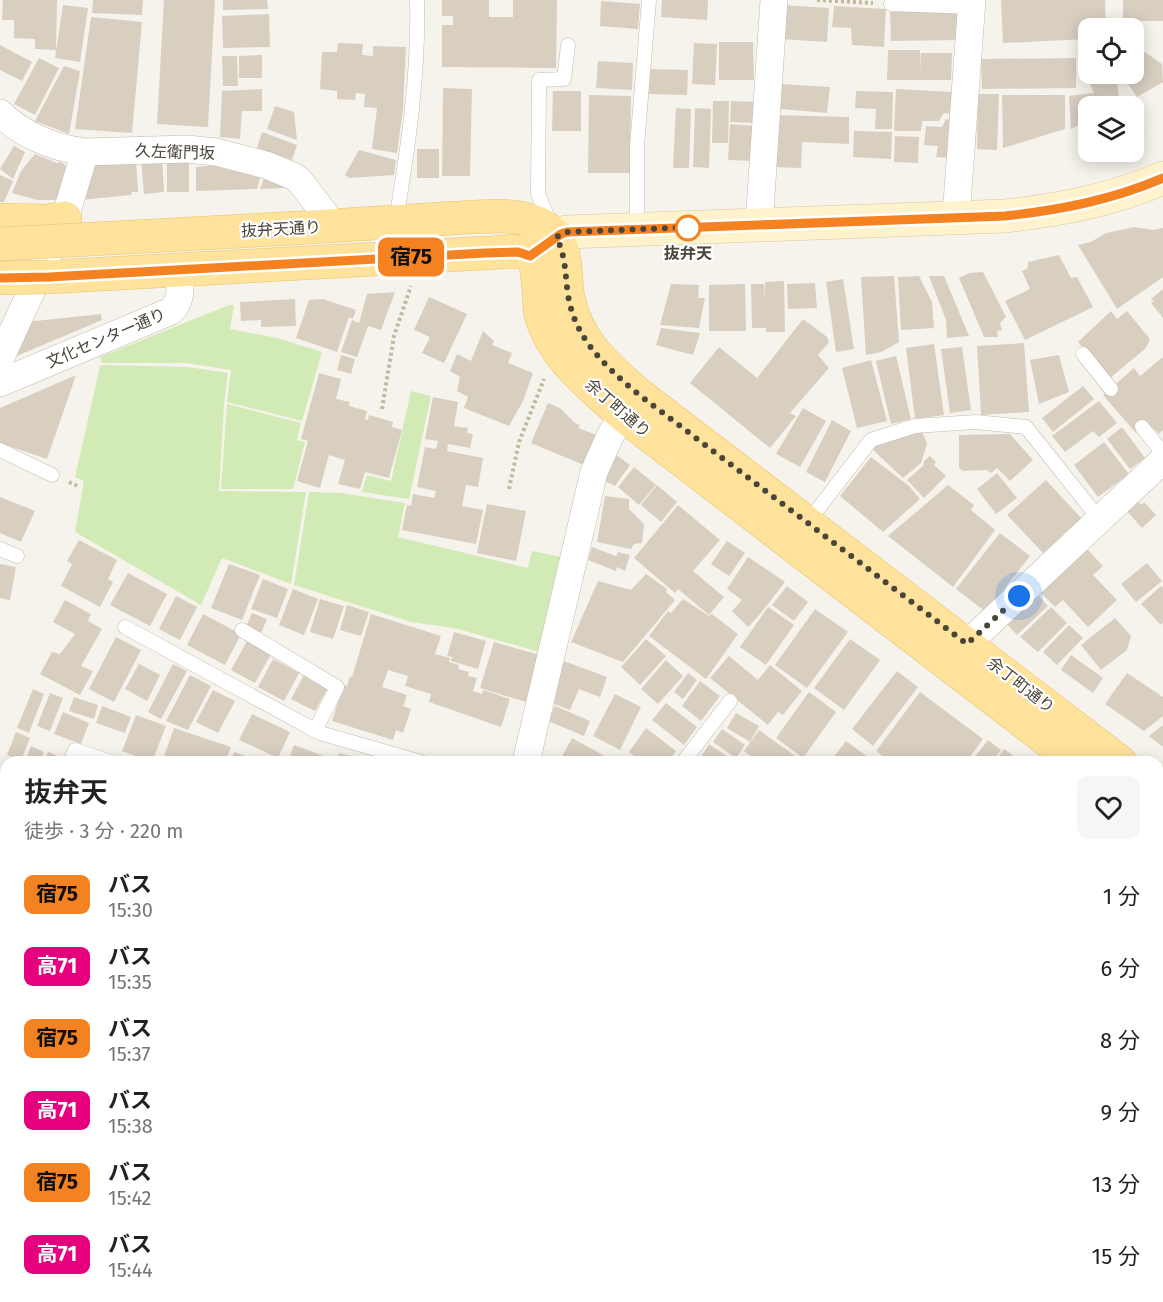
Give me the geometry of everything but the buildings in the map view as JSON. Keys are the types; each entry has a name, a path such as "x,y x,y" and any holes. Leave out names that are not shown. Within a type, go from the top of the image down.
{"main road":[{"path":"0,278 518,252 543,246 567,232 1005,216 1052,211 1099,201 1163,178"},
{"name":"抜弁天通り","path":"0,244 510,216 534,221 546,228 543,246"},
{"path":"0,220 65,218"},
{"name":"余丁町通り","path":"543,246 564,258 572,313 582,336 631,404 957,653 1111,756"},
{"name":"余丁町通り","path":"631,404 808,522 1069,756"}],"street":[{"path":"759,226 774,0"},
{"path":"956,217 971,4"},
{"name":"久左衛門坂","path":"0,113 33,137 68,150 85,152 187,149 216,152 266,165 299,180 334,226"},
{"path":"0,359 65,218 85,152"},
{"name":"文化センター通り","path":"0,383 171,311 178,305 180,295 179,269"},
{"path":"527,756 594,472 610,434 631,404"},
{"path":"957,653 1163,460"}],"lane":[{"path":"396,221 411,126 418,38 417,0"},
{"path":"637,229 637,146 649,0"},
{"path":"891,4 971,4"},
{"path":"543,246 538,194 539,80 564,79 568,45"},
{"path":"1083,354 1111,388"},
{"path":"808,522 871,440 915,426 976,422 1026,427 1100,520"},
{"path":"1142,427 1163,453"},
{"path":"0,450 52,475"},
{"path":"0,549 17,556"},
{"path":"125,627 315,730 401,756"},
{"path":"242,630 338,687 315,730"},
{"path":"688,756 730,701"},
{"path":"72,756 75,750 93,756"}],"path":[{"path":"817,0 891,4"},
{"path":"382,409 394,336 411,286"},
{"path":"509,489 519,442 545,376"}],"green space":[{"path":"229,305 234,305 230,329 277,338 322,352 302,421 227,402 231,370 186,363 102,363 100,357"},
{"path":"100,366 188,367 228,373 219,491 306,492 291,584 222,558 201,605 75,532 84,481 75,477"},
{"path":"411,391 431,396 409,499 362,492 367,475 391,481"},
{"path":"227,404 301,423 297,440 305,442 293,489 221,489"},
{"path":"309,492 341,493 405,503 398,537 528,568 532,551 562,557 540,652 454,628 411,622 294,585"}],"bus line":[{"name":"宿75","path":"0,278 485,253 518,252 530,256 567,232 1005,216 1052,211 1099,201 1163,178"}],"place":[{"name":"抜弁天","path":"688,228"}],"route":[{"path":"688,228 698,227 567,232 556,237 564,258 572,313 589,347 638,394 967,644 1019,596"}]}
